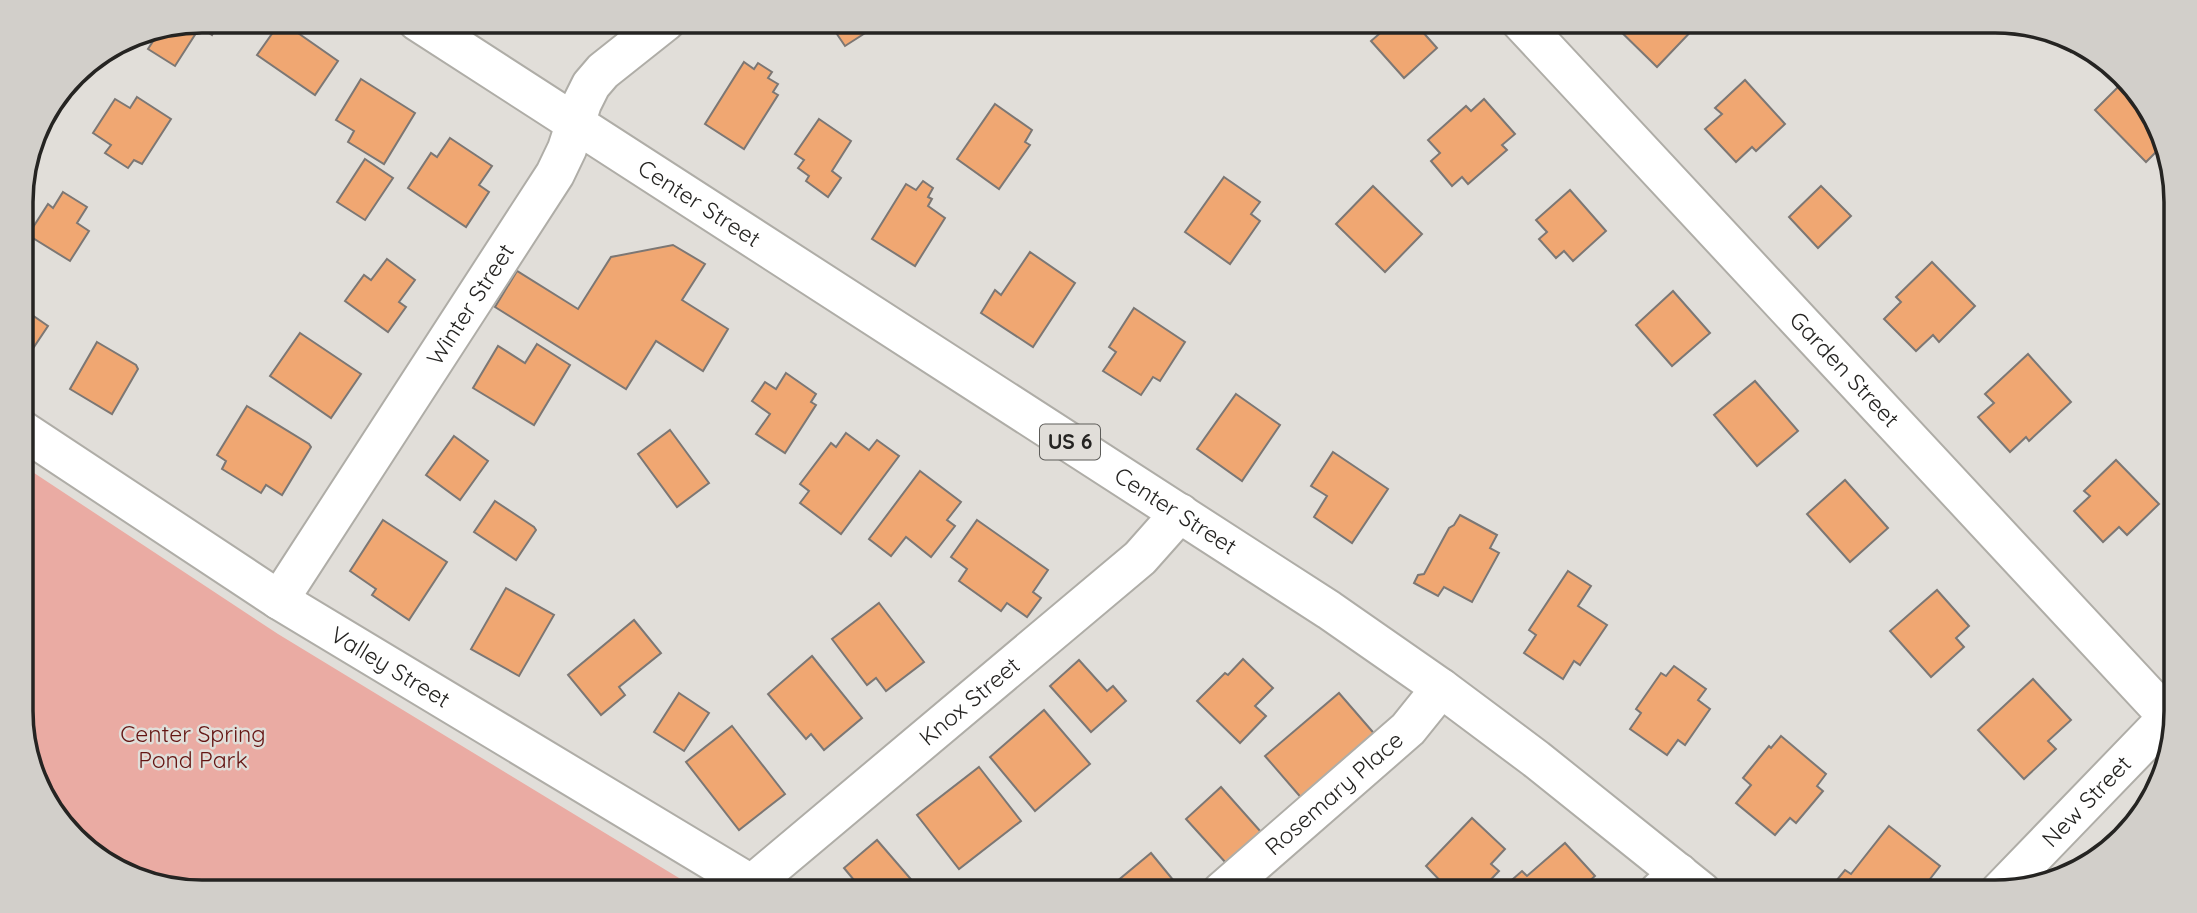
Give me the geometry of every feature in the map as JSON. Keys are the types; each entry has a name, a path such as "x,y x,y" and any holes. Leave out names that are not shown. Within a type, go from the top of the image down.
{"street":[{"name":"Center Street","path":"436,33 1329,610 1441,688 1536,759 1671,879"},
{"name":"Winter Street","path":"279,600 555,174 591,85 603,71 651,33"},
{"name":"Garden Street","path":"1531,33 2164,706"},
{"name":"Valley Street","path":"34,438 279,600 744,880"},
{"name":"Knox Street","path":"768,880 1140,558 1180,513"},
{"name":"Rosemary Place","path":"1235,879 1408,729 1441,688"},
{"name":"New Street","path":"2012,878 2163,724"}],"green space":[{"name":"Center Spring Pond Park","path":"33,473 278,634 682,880 203,880 159,874 118,857 99,845 68,814 46,775 39,754 33,710"}],"building":[{"path":"273,33 298,33 338,61 315,95 257,55"},
{"path":"836,33 865,33 845,46"},
{"path":"1380,33 1424,33 1437,48 1404,78 1371,41"},
{"path":"1622,33 1690,33 1657,67"},
{"path":"196,34 175,66 148,49 153,41"},
{"path":"744,62 754,69 758,63 772,72 768,78 778,84 773,92 778,95 744,149 705,124"},
{"path":"361,79 415,113 384,164 348,142 354,131 336,120"},
{"path":"1745,80 1785,124 1756,151 1752,147 1736,162 1705,129 1722,114 1715,108"},
{"path":"2118,87 2141,118 2156,152 2146,162 2095,110"},
{"path":"137,97 171,119 142,164 134,160 128,168 105,153 111,145 93,133 115,99 130,108"},
{"path":"1484,99 1515,134 1502,145 1507,150 1468,184 1462,177 1452,186 1431,161 1440,153 1428,140 1466,106 1471,111"},
{"path":"995,104 1032,130 1025,142 1030,145 999,189 957,159"},
{"path":"819,119 851,141 832,171 841,178 828,197 806,181 809,176 798,168 804,160 795,154"},
{"path":"450,138 492,166 479,185 489,192 466,227 408,188 431,153 437,157"},
{"path":"365,159 393,178 365,220 337,202"},
{"path":"1224,177 1260,202 1251,214 1260,221 1230,264 1185,232"},
{"path":"923,181 933,188 928,197 932,199 928,206 945,218 915,266 872,239 906,184 916,190"},
{"path":"1373,186 1422,234 1385,272 1336,224"},
{"path":"1821,186 1851,216 1818,248 1789,217"},
{"path":"1570,190 1606,231 1573,261 1564,251 1556,258 1539,239 1547,232 1536,220"},
{"path":"63,192 87,207 77,223 89,231 70,261 34,239 34,226 48,204 53,208"},
{"path":"673,245 705,264 682,300 728,329 703,371 656,341 626,389 495,307 517,271 578,309 611,257"},
{"path":"1030,252 1075,283 1033,347 981,313 995,290 1001,295"},
{"path":"387,259 415,280 399,302 406,307 388,332 345,301 364,275 371,280"},
{"path":"1932,262 1975,306 1939,342 1933,335 1916,351 1884,319 1901,302 1896,297"},
{"path":"1673,291 1710,333 1672,366 1636,325"},
{"path":"1134,308 1185,342 1160,381 1153,377 1141,395 1103,371 1116,352 1109,347"},
{"path":"34,316 48,326 34,347"},
{"path":"300,333 361,374 331,418 270,376"},
{"path":"97,342 136,365 138,369 112,414 70,389"},
{"path":"537,344 570,365 534,425 473,388 498,346 525,363"},
{"path":"2028,354 2071,402 2029,441 2026,437 2010,452 1978,417 1994,403 1985,394"},
{"path":"786,373 816,394 811,402 816,405 785,453 756,434 770,414 752,401 765,382 776,389"},
{"path":"1755,381 1798,431 1757,466 1714,415"},
{"path":"1236,394 1280,425 1242,481 1197,449"},
{"path":"247,406 311,447 282,495 266,485 261,493 222,469 226,461 217,455"},
{"path":"670,430 709,483 677,507 638,454"},
{"path":"846,433 869,450 877,440 899,456 841,534 800,503 809,491 800,484 831,443 836,447"},
{"path":"454,436 488,461 460,500 426,475"},
{"path":"1333,452 1388,489 1352,543 1314,517 1327,496 1311,486"},
{"path":"2116,460 2159,504 2127,535 2119,527 2103,542 2074,511 2090,496 2084,491"},
{"path":"920,471 961,502 947,520 955,526 931,557 906,537 891,556 869,539"},
{"path":"1845,480 1888,528 1850,562 1807,514"},
{"path":"495,501 536,530 516,560 474,532"},
{"path":"1460,515 1497,535 1490,548 1499,553 1472,602 1444,587 1438,596 1414,583 1418,575 1424,574 1449,528"},
{"path":"383,520 447,562 409,620 372,595 376,589 350,571"},
{"path":"977,520 1048,570 1033,592 1041,598 1027,617 1007,603 1001,611 959,581 967,569 951,557"},
{"path":"1568,571 1591,586 1578,606 1607,625 1580,665 1574,661 1563,679 1524,653 1536,635 1529,630"},
{"path":"506,588 554,615 519,676 471,649"},
{"path":"1937,590 1969,626 1956,638 1964,647 1931,677 1890,631"},
{"path":"879,603 924,662 886,691 876,678 867,685 832,639"},
{"path":"634,620 661,653 619,687 625,695 601,715 568,675"},
{"path":"812,656 862,718 824,750 811,734 806,739 768,694"},
{"path":"1243,659 1273,688 1255,706 1266,716 1240,743 1197,701"},
{"path":"1079,660 1107,691 1113,686 1126,701 1091,732 1050,686"},
{"path":"1674,666 1706,689 1698,700 1710,709 1685,745 1678,740 1667,755 1630,729 1641,713 1636,709 1661,673 1666,676"},
{"path":"2033,679 2071,720 2048,741 2056,749 2024,779 1978,730"},
{"path":"679,693 709,713 684,751 654,732"},
{"path":"1339,693 1378,738 1304,801 1265,756"},
{"path":"1044,710 1090,764 1035,811 990,757"},
{"path":"732,726 785,794 739,830 686,762"},
{"path":"1781,736 1826,774 1817,786 1823,791 1796,823 1790,818 1775,835 1736,803 1751,785 1743,778 1769,746 1771,748"},
{"path":"979,767 1021,821 959,869 917,815"},
{"path":"1221,787 1261,832 1226,863 1186,819"},
{"path":"1472,818 1505,849 1491,864 1499,871 1491,879 1439,879 1426,866"},
{"path":"1889,826 1940,866 1930,879 1838,879 1845,870 1851,874"},
{"path":"877,840 911,880 854,880 844,868"},
{"path":"1565,843 1595,876 1591,879 1513,879 1522,871 1527,876"},
{"path":"1151,853 1173,879 1119,879"}]}
